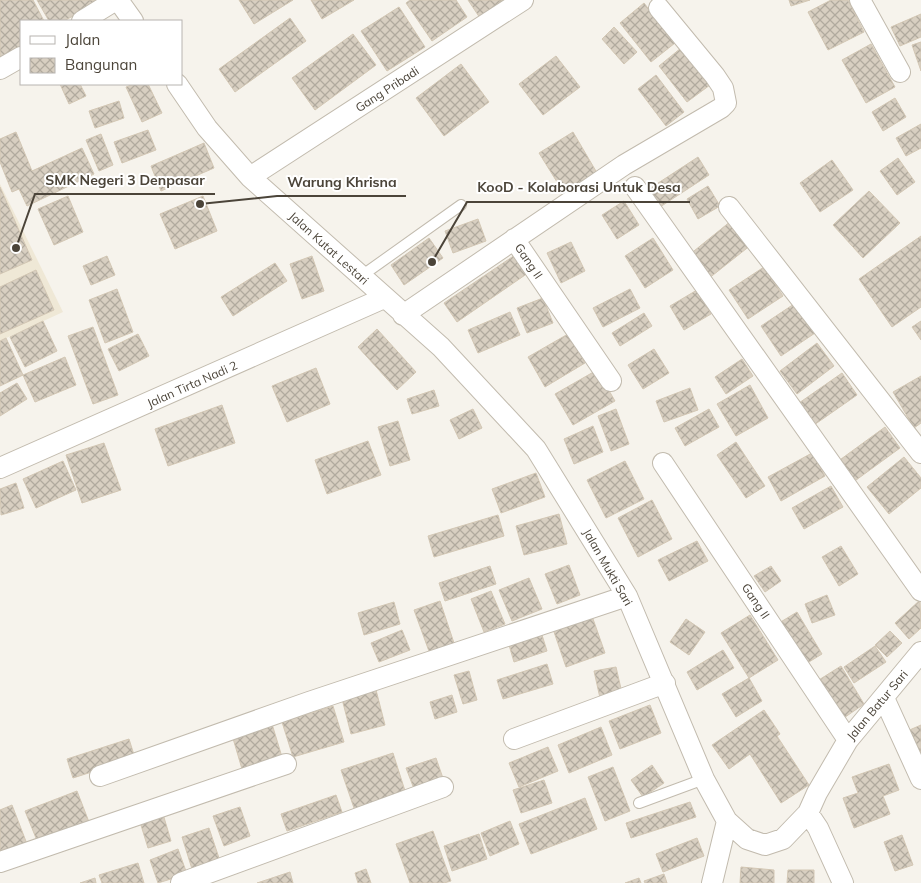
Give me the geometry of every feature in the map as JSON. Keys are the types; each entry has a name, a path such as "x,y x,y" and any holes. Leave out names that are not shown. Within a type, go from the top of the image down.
{"street":[{"path":"84,20 117,0 132,20"},
{"name":"Gang Pribadi","path":"250,177 523,0"},
{"path":"860,0 900,72"},
{"path":"404,315 624,165 721,108 726,103 723,88 715,76 659,8"},
{"path":"0,69 20,58"},
{"name":"Jalan Kutat Lestari","path":"178,85 207,128 250,177 384,298"},
{"path":"635,188 921,591"},
{"path":"729,208 921,453"},
{"name":"Gang II","path":"514,239 611,381"},
{"name":"Jalan Mukti Sari","path":"384,298 441,347 536,449 627,596 704,779 727,821 747,839 765,845 782,839 808,813"},
{"name":"Jalan Tirta Nadi 2","path":"0,468 384,298"},
{"name":"Gang II","path":"663,463 848,740"},
{"path":"100,776 309,702 627,596"},
{"name":"Jalan Batur Sari","path":"808,813 820,787 848,740 921,652"},
{"path":"514,739 665,683"},
{"path":"884,698 921,779"},
{"path":"0,862 286,764"},
{"path":"180,883 443,787"},
{"path":"808,813 822,836 843,883"},
{"path":"712,883 727,821"}],"lane":[{"path":"360,277 461,205"},
{"path":"638,803 704,779"}],"shaded area":[{"path":"0,184 63,312 0,341"}],"building":[{"path":"0,0 33,0 43,20 20,20 20,54 0,65"},
{"path":"37,0 101,0 66,20 48,20"},
{"path":"239,0 293,0 254,24"},
{"path":"311,0 354,0 322,19"},
{"path":"410,0 456,0 467,17 432,41 406,3"},
{"path":"468,0 508,0 480,18"},
{"path":"789,0 810,0 791,6"},
{"path":"831,0 848,0 864,32 828,50 808,12"},
{"path":"644,3 675,43 651,62 620,23"},
{"path":"399,7 425,47 387,71 361,31"},
{"path":"921,14 921,37 900,46 891,27"},
{"path":"290,18 306,41 235,92 219,69"},
{"path":"614,27 637,52 624,64 602,39"},
{"path":"353,34 376,65 315,110 292,78"},
{"path":"921,42 921,71 912,45"},
{"path":"871,44 895,87 866,103 842,60"},
{"path":"681,48 710,85 687,102 659,66"},
{"path":"556,56 580,87 543,115 519,84"},
{"path":"461,64 489,102 444,136 416,98"},
{"path":"656,75 684,112 666,126 638,89"},
{"path":"60,85 80,85 86,96 69,104"},
{"path":"131,85 148,85 162,113 142,122 126,87"},
{"path":"895,98 906,117 883,131 872,112"},
{"path":"119,101 124,118 95,128 89,111"},
{"path":"921,124 921,148 906,156 896,138"},
{"path":"148,130 156,150 122,163 114,142"},
{"path":"16,132 32,171 82,148 94,174 27,206 19,189 12,192 0,162 0,139"},
{"path":"573,132 600,178 567,198 539,153"},
{"path":"101,134 113,165 99,171 86,140"},
{"path":"204,143 214,168 161,191 151,166"},
{"path":"698,157 709,175 660,207 649,189"},
{"path":"898,158 915,182 897,195 880,171"},
{"path":"832,160 853,190 820,212 800,183"},
{"path":"708,186 720,206 698,219 687,199"},
{"path":"0,187 32,260 0,274"},
{"path":"869,191 900,223 863,258 833,225"},
{"path":"68,196 83,232 54,245 38,209"},
{"path":"203,196 217,231 175,249 160,214"},
{"path":"624,201 639,225 617,239 602,215"},
{"path":"478,219 486,241 453,253 445,231"},
{"path":"731,221 751,245 708,279 689,255"},
{"path":"921,236 921,307 892,327 859,279"},
{"path":"429,238 443,258 404,285 391,265"},
{"path":"653,238 673,270 645,288 625,256"},
{"path":"571,242 585,271 561,283 547,253"},
{"path":"515,255 528,273 457,322 444,303"},
{"path":"107,256 115,275 91,285 83,266"},
{"path":"312,256 324,291 302,299 290,264"},
{"path":"275,263 287,281 233,316 221,297"},
{"path":"764,267 783,296 748,319 729,290"},
{"path":"36,270 54,310 0,334 0,287"},
{"path":"117,289 133,332 105,343 89,300"},
{"path":"630,289 640,308 603,327 593,308"},
{"path":"697,290 711,314 684,330 670,306"},
{"path":"543,298 553,323 527,333 517,308"},
{"path":"794,304 815,333 781,356 761,326"},
{"path":"510,312 520,335 478,353 468,330"},
{"path":"644,313 652,326 620,346 612,333"},
{"path":"43,321 57,351 25,367 10,337"},
{"path":"921,321 921,340 912,327"},
{"path":"93,327 118,395 93,404 68,336"},
{"path":"377,329 416,372 397,390 358,347"},
{"path":"138,334 149,356 119,371 108,349"},
{"path":"568,334 585,363 545,387 528,357"},
{"path":"6,338 23,375 0,386 0,341"},
{"path":"817,343 834,366 797,394 780,371"},
{"path":"654,349 669,373 643,389 628,365"},
{"path":"65,357 76,385 35,402 23,375"},
{"path":"742,359 753,376 726,394 715,377"},
{"path":"316,368 330,404 287,422 272,386"},
{"path":"597,370 615,401 573,425 555,394"},
{"path":"842,373 857,395 814,425 799,403"},
{"path":"921,376 921,423 914,428 893,392"},
{"path":"17,383 27,399 0,416 0,393"},
{"path":"750,385 768,418 736,436 717,404"},
{"path":"690,388 698,410 664,422 656,401"},
{"path":"434,390 439,406 412,414 407,399"},
{"path":"222,405 235,443 168,466 155,429"},
{"path":"473,409 482,428 459,439 450,420"},
{"path":"616,409 629,444 611,451 598,416"},
{"path":"709,409 719,427 685,446 675,428"},
{"path":"398,421 410,460 390,466 378,427"},
{"path":"593,426 603,452 574,464 564,439"},
{"path":"885,427 900,448 852,483 837,462"},
{"path":"368,441 381,475 327,494 315,460"},
{"path":"736,442 765,486 746,498 717,455"},
{"path":"104,443 121,490 82,503 66,455"},
{"path":"812,453 825,476 781,501 768,477"},
{"path":"904,457 921,478 921,488 889,514 867,487"},
{"path":"63,461 76,490 36,508 23,479"},
{"path":"625,461 644,499 606,518 587,480"},
{"path":"536,473 545,497 501,513 492,489"},
{"path":"16,483 24,508 1,515 0,489"},
{"path":"831,486 843,507 804,529 792,508"},
{"path":"652,500 672,539 638,557 618,518"},
{"path":"559,514 567,544 524,555 516,526"},
{"path":"498,515 504,536 434,557 428,536"},
{"path":"697,541 708,561 669,581 658,560"},
{"path":"841,546 858,574 839,586 822,557"},
{"path":"569,565 580,595 557,604 545,574"},
{"path":"490,566 496,584 445,601 439,583"},
{"path":"771,566 781,581 765,592 754,576"},
{"path":"529,578 542,609 512,621 499,590"},
{"path":"491,591 505,624 484,632 471,599"},
{"path":"827,595 835,615 812,623 805,604"},
{"path":"920,600 921,628 909,639 895,623"},
{"path":"440,601 455,646 430,654 414,610"},
{"path":"394,602 400,624 364,635 358,613"},
{"path":"797,612 822,654 804,665 779,623"},
{"path":"750,615 778,660 749,678 721,633"},
{"path":"592,616 605,653 566,667 553,629"},
{"path":"686,619 705,632 689,655 670,642"},
{"path":"402,630 410,650 379,662 371,643"},
{"path":"890,631 902,643 887,657 875,645"},
{"path":"542,635 547,651 514,662 509,645"},
{"path":"875,646 886,662 854,683 844,667"},
{"path":"723,650 734,668 697,690 687,672"},
{"path":"547,664 553,684 503,699 497,680"},
{"path":"841,666 864,704 838,722 814,683"},
{"path":"616,667 622,693 600,698 594,671"},
{"path":"469,671 477,700 463,704 454,675"},
{"path":"749,678 762,701 736,717 722,694"},
{"path":"375,686 385,725 351,734 341,695"},
{"path":"452,695 457,712 435,719 430,702"},
{"path":"650,705 661,733 620,749 609,721"},
{"path":"333,706 344,742 293,757 282,722"},
{"path":"764,710 780,734 777,736 809,785 781,803 750,754 729,769 712,745"},
{"path":"272,724 282,757 242,769 232,735"},
{"path":"921,725 921,761 905,732"},
{"path":"601,727 612,755 569,773 558,745"},
{"path":"129,739 135,758 73,778 67,759"},
{"path":"548,747 558,771 519,787 509,763"},
{"path":"393,753 406,794 355,811 341,770"},
{"path":"436,758 445,784 416,794 406,768"},
{"path":"889,764 899,790 883,796 890,814 854,828 843,798 858,793 852,777"},
{"path":"652,765 664,783 643,797 631,780"},
{"path":"613,767 630,811 605,821 588,777"},
{"path":"544,780 552,803 521,813 513,790"},
{"path":"77,791 89,822 38,843 25,811"},
{"path":"336,795 342,812 287,831 281,814"},
{"path":"585,798 597,829 531,854 519,824"},
{"path":"690,802 696,817 631,838 626,823"},
{"path":"12,805 27,844 0,855 0,810"},
{"path":"240,807 250,836 224,846 213,816"},
{"path":"163,814 171,841 148,848 140,822"},
{"path":"510,821 519,844 490,856 481,833"},
{"path":"209,828 220,861 192,869 182,837"},
{"path":"433,831 451,881 444,883 410,883 396,844"},
{"path":"479,834 487,859 452,871 444,846"},
{"path":"902,835 913,865 895,871 884,842"},
{"path":"697,838 704,856 663,872 656,854"},
{"path":"178,849 187,874 158,883 150,860"},
{"path":"138,863 144,883 102,883 99,875"},
{"path":"741,867 774,870 774,883 740,883"},
{"path":"366,869 371,883 358,883 355,873"},
{"path":"788,870 814,870 814,883 787,883"},
{"path":"290,872 293,883 257,883"},
{"path":"664,874 667,883 645,883 644,881"},
{"path":"95,878 96,883 80,883"},
{"path":"639,878 641,883 625,883"}],"place":[{"name":"Warung Khrisna","path":"200,204"},
{"name":"SMK Negeri 3 Denpasar","path":"16,248"},
{"name":"KooD - Kolaborasi Untuk Desa","path":"432,262"}]}
